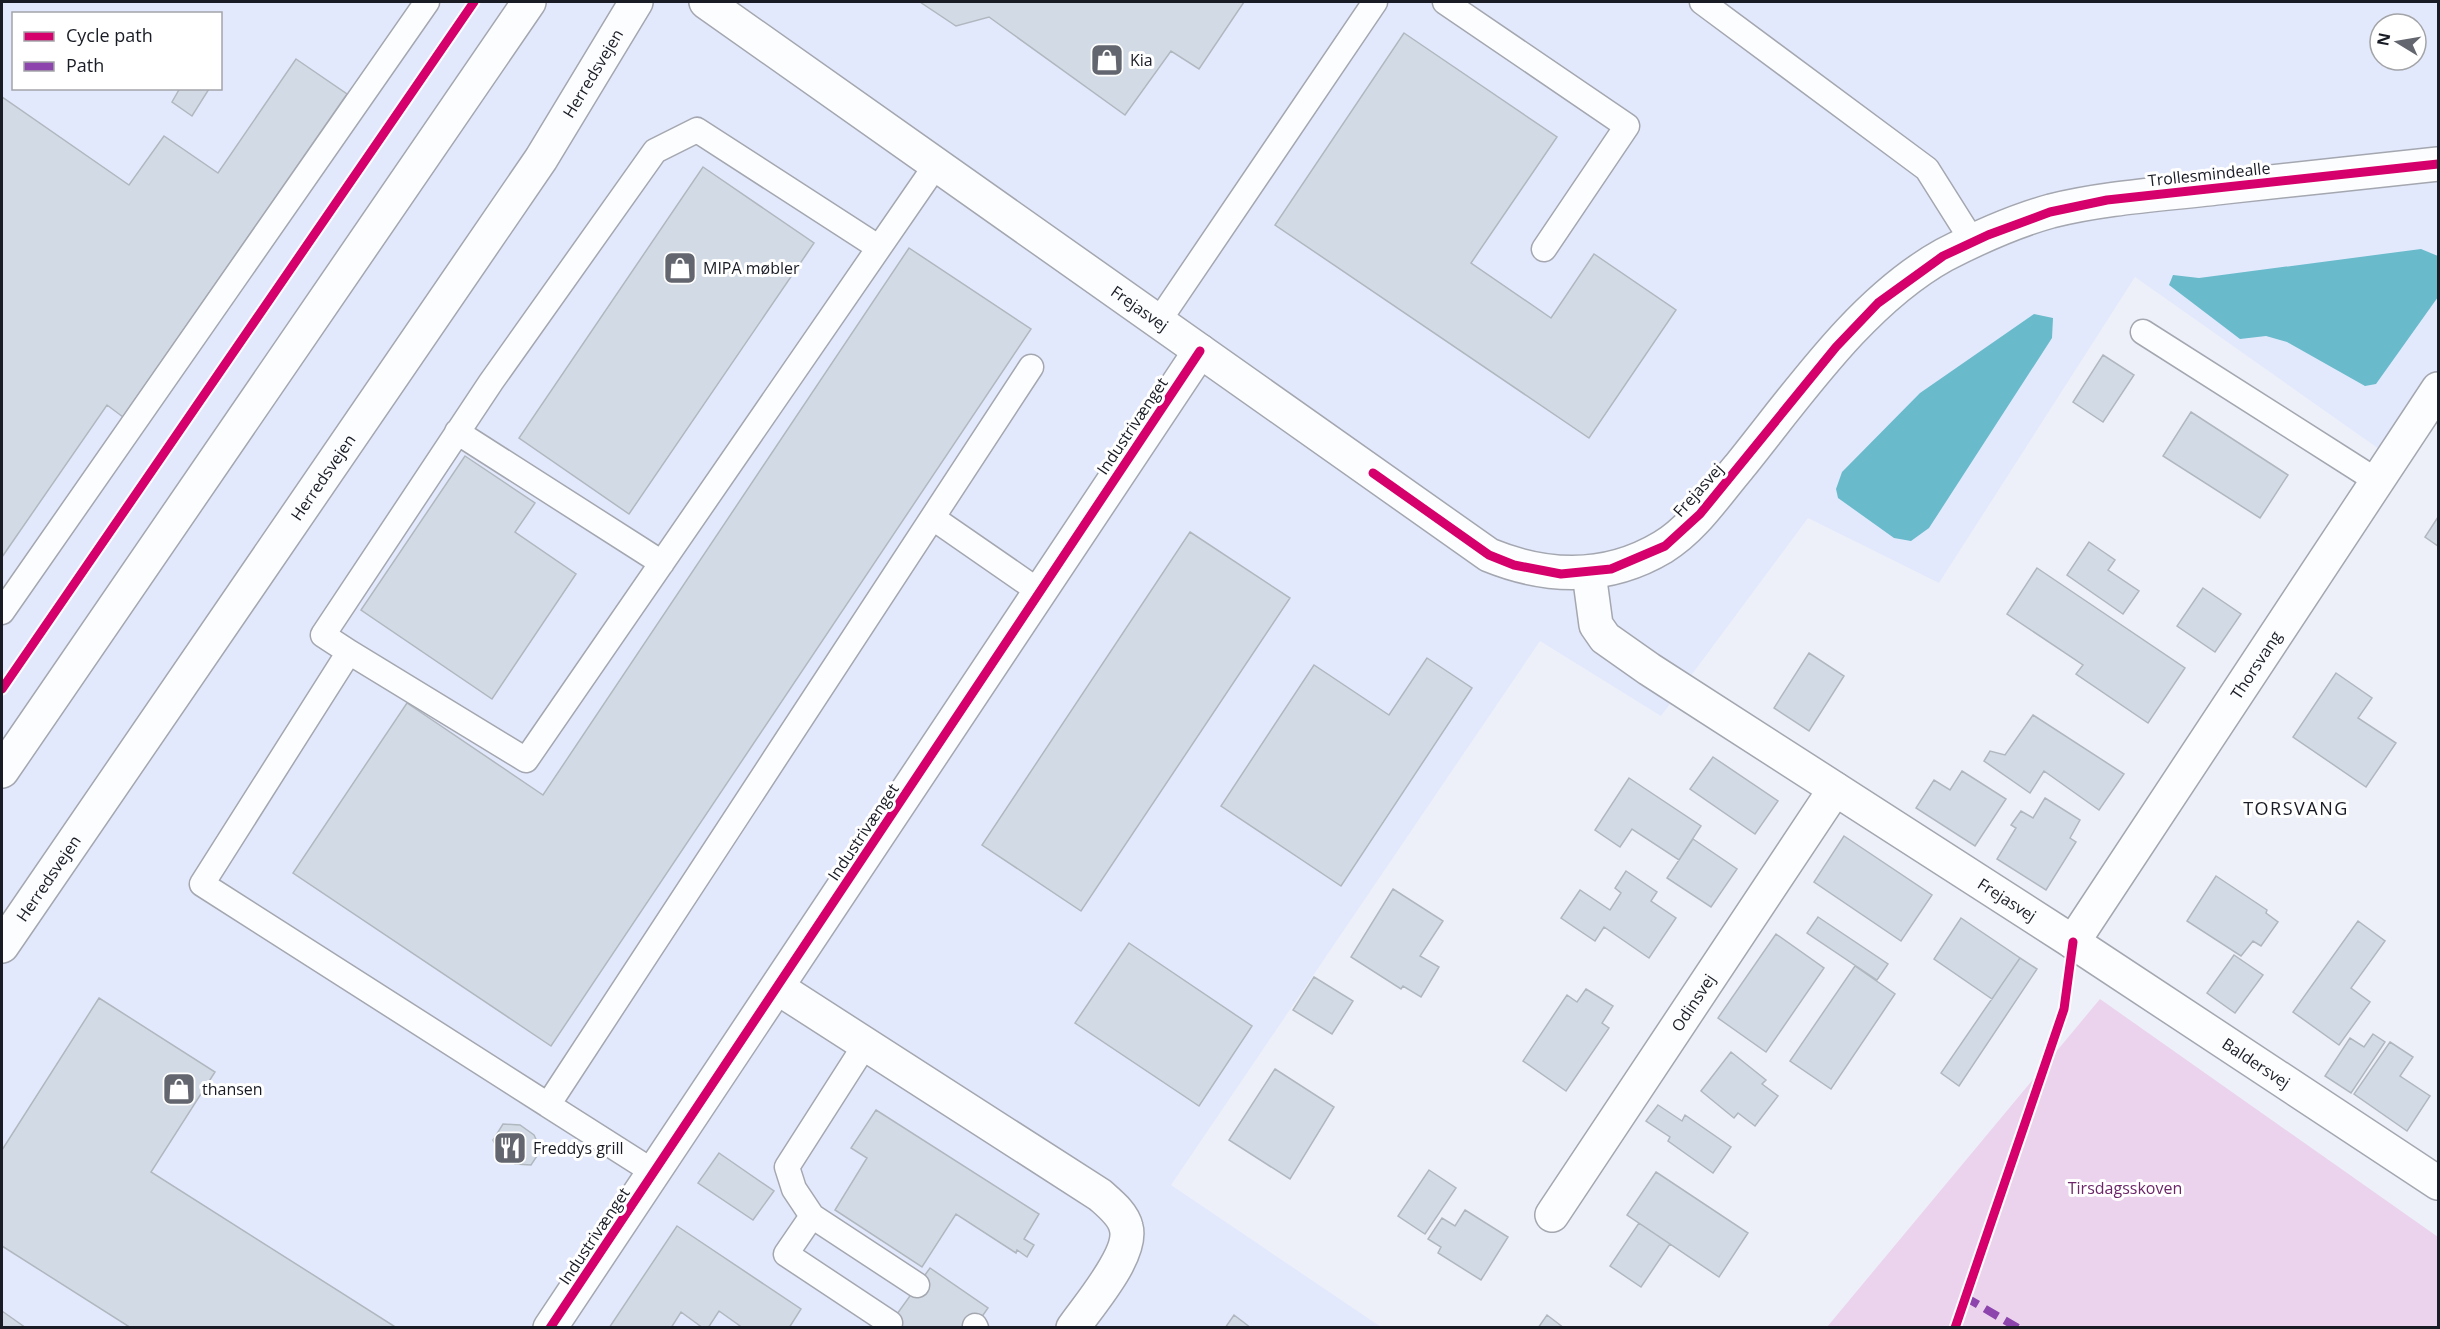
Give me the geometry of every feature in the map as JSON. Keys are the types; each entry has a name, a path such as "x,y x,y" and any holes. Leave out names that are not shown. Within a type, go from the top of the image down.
{"street":[{"path":"2,771 529,2"},
{"name":"Herredsvejen","path":"2,946 541,159 636,2"},
{"name":"Frejasvej","path":"706,2 1490,555 1514,565 1562,574 1611,569 1665,546 1700,514 1836,347 1878,303 1943,256 1980,239"},
{"name":"Trollesmindealle","path":"1980,239 2050,212 2107,201 2439,164"},
{"name":"Industrivænget","path":"550,1328 1200,351"},
{"name":"Thorsvang","path":"2073,942 2439,389"},
{"name":"Frejasvej","path":"1589,573 1596,625 1605,638 1649,669 2073,942"},
{"name":"Odinsvej","path":"1552,1215 1835,789"},
{"name":"Baldersvej","path":"2073,942 2439,1183"},
{"path":"778,988 1100,1195 1117,1211 1127,1228 1124,1247 1114,1270 1073,1328"}],"lane":[{"path":"2,612 427,2"},
{"path":"1158,322 1375,2"},
{"path":"1445,2 1627,126 1544,249"},
{"path":"1702,2 1927,169 1980,239"},
{"path":"878,247 697,130 655,150 457,432 322,634 526,760 936,165"},
{"path":"2143,333 2377,481"},
{"path":"548,1105 1031,367"},
{"path":"457,432 662,563"},
{"path":"933,518 1040,592"},
{"path":"349,652 202,884 655,1173"},
{"path":"865,1045 787,1167 794,1189 812,1216 918,1285"},
{"path":"812,1216 786,1254 890,1323"}],"shaded area":[{"path":"2,2 2438,2 2438,420 2406,468 2135,277 1939,583 1808,518 1661,716 1540,641 1171,1185 1381,1327 2,1328"}],"green space":[{"name":"Tirsdagsskoven","path":"2100,999 2438,1237 2438,1327 1827,1327"}],"water":[{"path":"2421,249 2438,256 2438,297 2376,384 2365,386 2287,342 2266,336 2240,339 2169,285 2173,275 2199,278"},
{"path":"2034,314 2053,318 2052,338 1929,528 1911,541 1894,538 1838,498 1836,489 1842,472 1920,393"}],"building":[{"name":"Kia","path":"920,2 1244,2 1199,69 1171,51 1125,115 989,17 956,26"},
{"path":"1404,33 1557,137 1471,263 1551,318 1594,254 1676,310 1589,438 1275,225"},
{"path":"296,59 347,94 123,417 107,405 2,557 2,97 129,185 164,136 218,173"},
{"path":"179,90 208,90 192,116 172,102"},
{"path":"703,167 814,243 629,514 519,438"},
{"path":"909,248 1031,329 551,1046 293,873 407,703 543,795"},
{"path":"2103,355 2134,375 2103,422 2073,402"},
{"path":"2191,412 2288,475 2260,518 2163,456"},
{"path":"465,456 535,503 515,532 576,574 492,699 361,610"},
{"path":"2438,517 2438,546 2425,537"},
{"path":"1190,532 1290,598 1081,911 982,845"},
{"path":"2089,542 2115,560 2108,570 2139,591 2123,614 2067,575"},
{"path":"2037,568 2185,668 2148,723 2076,674 2083,665 2007,614"},
{"path":"2203,588 2241,614 2215,652 2177,626"},
{"path":"1809,653 1844,676 1809,731 1774,708"},
{"path":"1427,658 1472,688 1341,886 1221,806 1314,665 1389,715"},
{"path":"2336,673 2372,698 2358,718 2396,743 2366,787 2293,737"},
{"path":"2033,715 2124,774 2099,810 2044,771 2030,793 1984,761 1990,751 2005,755"},
{"path":"1713,757 1778,801 1755,834 1690,789"},
{"path":"1962,771 2006,799 1975,846 1916,808 1934,780 1950,790"},
{"path":"1629,778 1701,826 1679,860 1632,829 1620,847 1595,830"},
{"path":"2045,798 2080,820 2070,838 2076,842 2046,890 1997,859 2016,828 2011,825 2021,811 2033,818"},
{"path":"1844,836 1932,895 1901,941 1814,882"},
{"path":"1693,839 1737,869 1711,907 1667,878"},
{"path":"1626,871 1657,892 1651,901 1676,918 1649,958 1604,927 1595,941 1561,918 1580,890 1610,910 1621,893 1615,888"},
{"path":"2216,876 2267,910 2266,913 2278,922 2261,946 2253,941 2241,956 2187,921"},
{"path":"1393,889 1443,921 1420,956 1439,967 1421,997 1403,986 1401,989 1351,957"},
{"path":"1818,917 1888,964 1877,980 1807,933"},
{"path":"1961,918 2020,958 1992,999 1934,959"},
{"path":"2358,921 2385,941 2351,988 2370,1002 2339,1045 2293,1012"},
{"path":"1776,934 1824,968 1766,1052 1718,1018"},
{"path":"1129,943 1252,1026 1199,1106 1075,1023"},
{"path":"2234,955 2263,975 2235,1013 2207,993"},
{"path":"2020,958 2037,969 1959,1086 1941,1073"},
{"path":"1855,966 1895,994 1831,1089 1790,1061"},
{"path":"1314,977 1353,1001 1332,1034 1293,1010"},
{"path":"1586,989 1613,1006 1602,1023 1609,1028 1566,1091 1523,1061 1567,995 1577,1002"},
{"path":"99,998 215,1072 151,1172 397,1328 131,1328 2,1246 2,1150"},
{"path":"2373,1034 2385,1042 2351,1093 2325,1076 2350,1038 2364,1047"},
{"path":"2390,1042 2413,1057 2400,1076 2430,1096 2407,1131 2354,1094"},
{"path":"1731,1052 1766,1080 1762,1084 1778,1096 1755,1126 1738,1113 1734,1118 1701,1091"},
{"path":"1275,1069 1334,1107 1290,1179 1229,1140"},
{"path":"1658,1105 1682,1121 1685,1115 1731,1147 1713,1173 1668,1141 1670,1137 1646,1121"},
{"path":"876,1110 1039,1214 1024,1239 1034,1245 1027,1257 1017,1250 1016,1253 956,1214 922,1267 835,1210 867,1158 851,1148"},
{"path":"503,1124 520,1125 534,1135 541,1150 531,1165 515,1164 500,1155 493,1140"},
{"path":"719,1153 774,1191 753,1220 698,1183"},
{"path":"1429,1170 1456,1188 1425,1234 1398,1216"},
{"path":"1656,1172 1748,1233 1719,1277 1627,1215"},
{"path":"1465,1210 1508,1237 1481,1280 1438,1253 1441,1247 1428,1239 1442,1218 1455,1226"},
{"path":"1639,1223 1670,1244 1641,1287 1610,1266"},
{"path":"677,1226 801,1309 789,1328 743,1328 719,1311 708,1328 703,1328 681,1312 671,1328 609,1328"},
{"path":"930,1268 988,1308 974,1328 887,1328"},
{"path":"2,1311 26,1328 2,1328"},
{"path":"1234,1315 1251,1328 1225,1328"},
{"path":"1547,1315 1564,1328 1538,1328"}],"marked path":[{"path":"1965,1297 2018,1328"}],"cycle path":[{"path":"2,689 474,2"},
{"path":"1373,473 1489,555 1514,565 1561,574 1611,569 1665,546 1700,514 1836,347 1878,303 1943,256 1988,235 2050,212 2107,200 2438,164"},
{"path":"550,1328 1200,351"},
{"path":"1955,1328 2064,1009 2073,942"}],"place":[{"name":"Kia","path":"1107,60"},
{"name":"MIPA møbler","path":"680,268"},
{"name":"thansen","path":"179,1089"},
{"name":"Freddys grill","path":"510,1148"}],"district":[{"name":"TORSVANG","path":"2296,809"}]}
